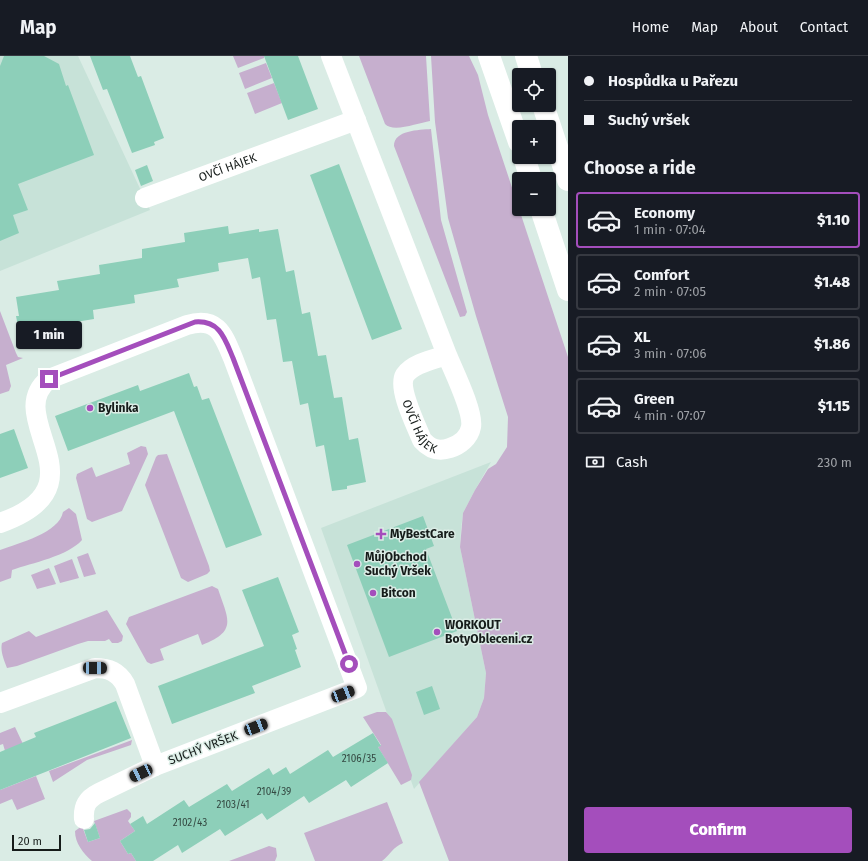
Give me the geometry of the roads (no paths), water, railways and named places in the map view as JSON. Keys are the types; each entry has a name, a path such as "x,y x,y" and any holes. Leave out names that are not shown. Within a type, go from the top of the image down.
{"main road":[{"path":"489,56 512,122"},
{"path":"526,56 530,68"},
{"path":"545,112 568,180"},
{"path":"543,216 568,290"}],"street":[{"name":"OVČÍ HÁJEK","path":"331,56 469,411 471,427 468,434 457,445 439,450 427,446 422,440 405,396 403,380 406,374 411,370 447,355"},
{"name":"OVČÍ HÁJEK","path":"145,198 356,120"},
{"name":"SUCHÝ VRŠEK","path":"0,523 29,509 40,497 44,489 42,468 25,415 26,402 32,389 49,379 195,322 207,322 220,331 233,358 358,688 155,766 92,796 86,804 84,819"},
{"name":"SUCHÝ VRŠEK","path":"0,703 95,668 111,670 121,678 125,684 155,766"}],"place":[{"name":"Bylinka","path":"90,408"},
{"name":"MyBestCare","path":"381,534"},
{"name":"MůjObchod Suchý Vršek","path":"357,564"},
{"name":"Bitcon","path":"373,593"},
{"name":"WORKOUT BotyObleceni.cz","path":"437,632"}]}
